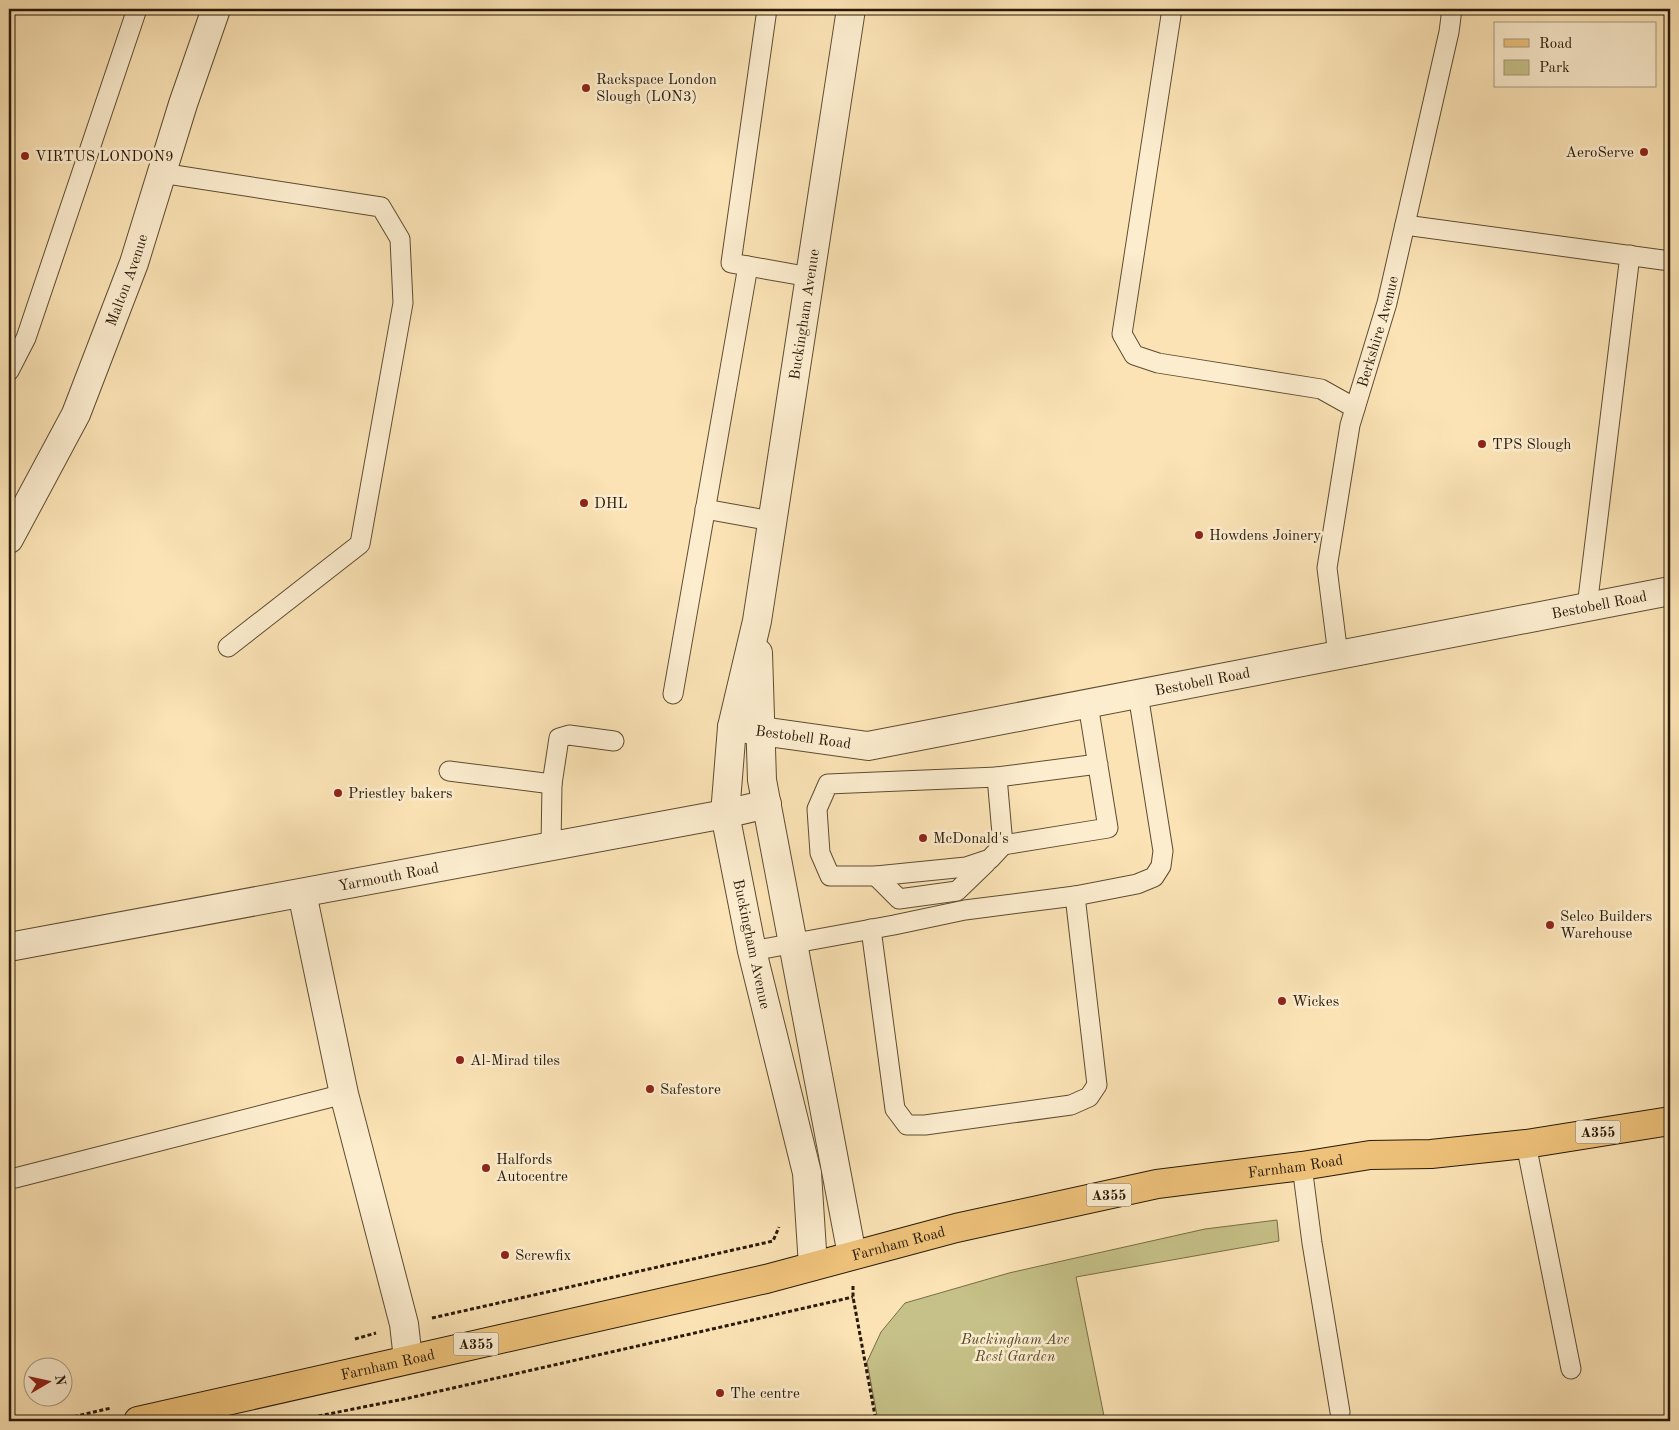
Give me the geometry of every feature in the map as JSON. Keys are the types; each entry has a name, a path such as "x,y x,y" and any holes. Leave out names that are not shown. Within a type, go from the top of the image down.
{"main road":[{"name":"Farnham Road","path":"138,1421 766,1278 956,1228 1157,1184 1302,1166 1370,1155 1431,1154 1526,1144 1670,1121"}],"street":[{"name":"Malton Avenue","path":"9,539 76,414 134,263 182,104 216,9"},
{"name":"Buckingham Avenue","path":"813,1266 807,1173 752,951 725,814 732,728 757,621 851,9"},
{"name":"Bestobell Road","path":"732,728 868,746 1670,591"},
{"name":"Buckingham Avenue","path":"757,621 762,780 852,1255"},
{"name":"Yarmouth Road","path":"9,947 725,814 767,804"},
{"path":"302,893 344,1094 404,1324 408,1359"}],"lane":[{"path":"9,371 26,338 137,9"},
{"path":"767,9 732,263 810,278"},
{"path":"1172,9 1122,334 1134,355 1158,363 1321,389 1355,408"},
{"name":"Berkshire Avenue","path":"1338,655 1327,568 1350,425 1387,303 1449,32 1452,9"},
{"path":"161,173 381,207 400,239 403,303 360,544 228,647"},
{"path":"1405,225 1670,261"},
{"path":"1587,607 1630,255"},
{"path":"673,694 748,266"},
{"path":"704,509 772,521"},
{"path":"752,951 965,910 1075,896 1137,884 1154,877 1161,866 1163,852 1138,694"},
{"path":"1088,704 1098,764 1108,828 1003,845 990,859 966,867 876,876 830,876 820,853 817,809 828,784 998,777 1098,764"},
{"path":"551,846 552,784 559,738 569,735 614,741"},
{"path":"449,771 552,784"},
{"path":"998,777 1003,845"},
{"path":"871,929 895,1109 907,1125 925,1125 1071,1105 1089,1097 1097,1085 1075,896"},
{"path":"15,1178 344,1094"},
{"path":"1526,1144 1571,1369"},
{"path":"1302,1166 1312,1243 1340,1412"}],"path":[{"path":"349,1341 404,1324 773,1241 780,1226"},
{"path":"852,1255 853,1297 876,1421"},
{"path":"293,1421 418,1396 853,1297"},
{"path":"55,1421 113,1407"}],"green space":[{"name":"Buckingham Ave Rest Garden","path":"1277,1220 1279,1241 1076,1277 1105,1421 878,1421 867,1362 881,1332 905,1303 1009,1273 1205,1229"}],"place":[{"name":"Rackspace London Slough (LON3)","path":"586,88"},
{"name":"AeroServe","path":"1644,152"},
{"name":"VIRTUS LONDON9","path":"25,156"},
{"name":"TPS Slough","path":"1482,444"},
{"name":"DHL","path":"584,503"},
{"name":"Howdens Joinery","path":"1199,535"},
{"name":"Priestley bakers","path":"338,793"},
{"name":"McDonald's","path":"923,838"},
{"name":"Selco Builders Warehouse","path":"1550,925"},
{"name":"Wickes","path":"1282,1001"},
{"name":"Al-Mirad tiles","path":"460,1060"},
{"name":"Safestore","path":"650,1089"},
{"name":"Halfords Autocentre","path":"486,1168"},
{"name":"Screwfix","path":"505,1255"},
{"name":"The centre","path":"720,1393"}]}
